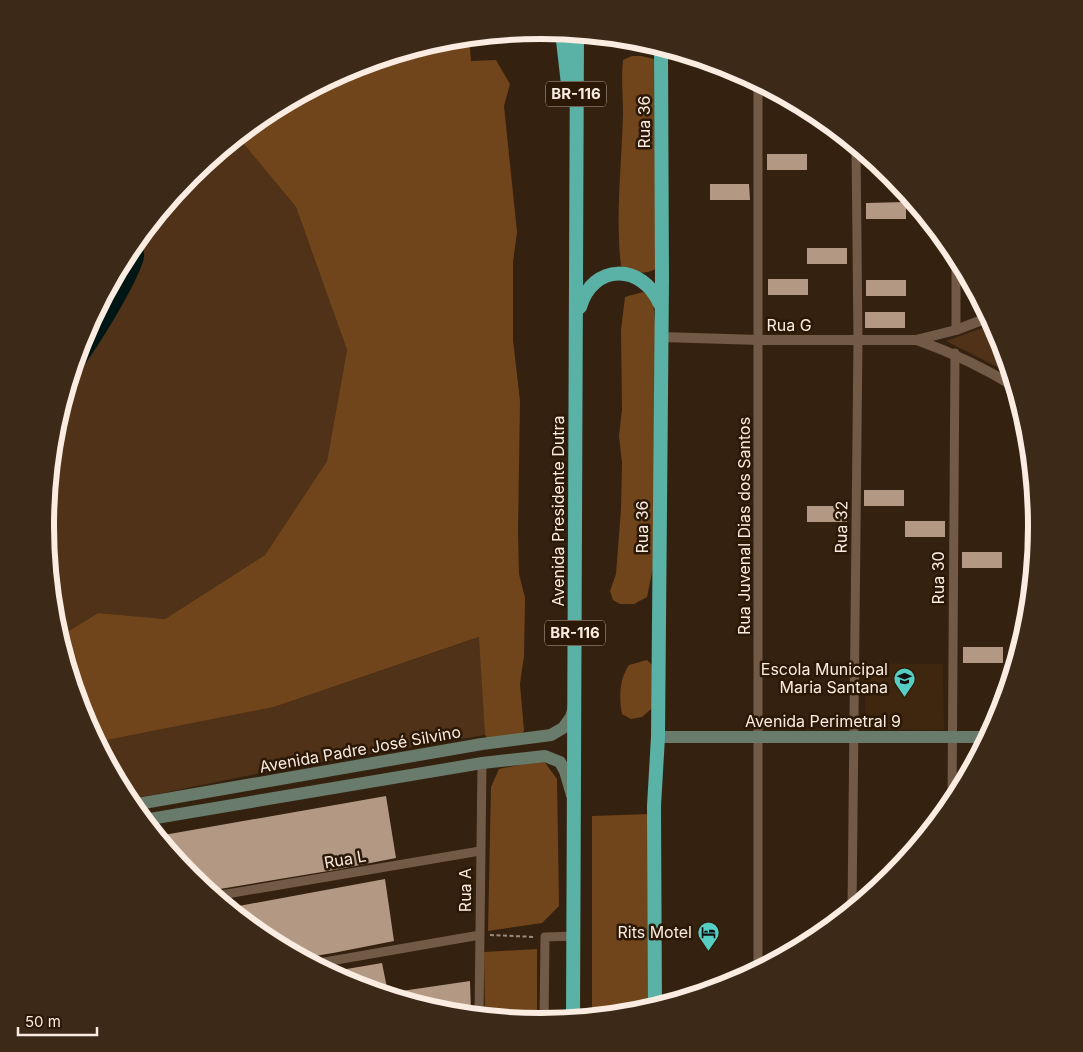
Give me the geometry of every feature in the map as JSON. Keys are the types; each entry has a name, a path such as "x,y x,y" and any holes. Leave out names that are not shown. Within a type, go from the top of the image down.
{"highway":[{"path":"563,40 576,154"},
{"name":"Avenida Presidente Dutra","path":"574,1012 577,40"},
{"name":"Rua 36","path":"654,1000 654,806 658,737 662,307 661,53"},
{"path":"576,319 584,294 596,281 610,275 625,274 642,279 655,292 662,307"}],"main road":[{"name":"Avenida Padre José Silvino","path":"141,803 482,744 551,735 563,728 571,717 575,701"},
{"name":"Avenida Perimetral 9","path":"658,737 981,737"},
{"name":"Avenida Padre José Silvino","path":"152,819 482,763 545,756 560,762 574,800"}],"street":[{"name":"Rua Juvenal Dias dos Santos","path":"758,90 760,340 758,962"},
{"name":"Rua 32","path":"852,901 858,340 856,154"},
{"path":"956,270 956,330"},
{"path":"916,340 956,330 983,320"},
{"name":"Rua G","path":"661,337 760,340 916,340"},
{"path":"916,340 955,353 1007,382"},
{"name":"Rua 30","path":"952,789 955,353"},
{"name":"Rua A","path":"479,1009 482,763"},
{"name":"Rua L","path":"223,895 480,851"},
{"path":"324,962 480,935"},
{"path":"544,1013 545,937 575,936"}],"path":[{"path":"480,935 545,937"}],"shaded area":[{"path":"470,44 471,61 496,60 510,84 504,106 517,232 513,262 513,340 520,401 519,574 525,598 524,656 520,684 524,731 518,737 492,743 485,735 479,637 274,707 103,741 91,712 80,683 67,632 98,613 165,619 265,555 327,461 347,350 296,207 242,142 245,139 298,104 326,89 355,76 415,55"},
{"path":"632,56 654,59 656,269 642,273 630,271 621,266 619,247 623,113 622,67 623,60"},
{"path":"242,142 296,207 347,350 327,461 265,555 165,619 98,613 67,632 58,590 55,558 55,494 58,462 71,400 80,369 104,310 136,255 155,229 197,181"},
{"path":"142,247 144,257 141,268 112,323 79,372 104,310"},
{"path":"643,292 653,300 656,335 654,397 657,426 658,543 647,597 634,604 620,604 613,600 610,591 616,574 621,509 622,463 619,436 622,409 621,330 625,297"},
{"path":"986,326 1003,370 946,341"},
{"path":"480,637 485,735 280,769 137,798 103,741 274,707"},
{"path":"647,660 655,668 658,703 642,717 631,719 622,714 620,695 623,677 629,665"},
{"name":"Escola Municipal Maria Santana","path":"865,663 943,664 944,730 865,729"},
{"path":"543,760 557,779 559,906 542,923 488,931 491,787 499,769"},
{"path":"650,814 650,1001 592,1010 592,816"},
{"path":"537,949 537,1013 485,1010 484,952"}],"building":[{"path":"767,154 807,154 807,170 767,170"},
{"path":"710,184 749,184 750,200 710,200"},
{"path":"905,202 906,219 866,219 866,203"},
{"path":"807,248 847,248 847,264 807,264"},
{"path":"768,279 808,279 808,295 768,295"},
{"path":"866,280 906,280 906,296 866,296"},
{"path":"865,312 905,312 905,328 865,328"},
{"path":"864,490 904,490 904,506 864,506"},
{"path":"807,506 847,506 847,522 807,522"},
{"path":"905,521 945,521 945,537 905,537"},
{"path":"962,552 1002,552 1002,568 962,568"},
{"path":"963,647 1003,647 1003,663 963,663"},
{"path":"386,796 396,858 217,889 197,871 165,835"},
{"path":"385,879 394,941 313,956 271,931 237,906"},
{"path":"382,963 387,988 355,976 341,970"},
{"path":"470,981 471,1008 415,997 398,991"}],"place":[{"name":"Escola Municipal Maria Santana","path":"904,697"},
{"name":"Rits Motel","path":"708,951"}]}
